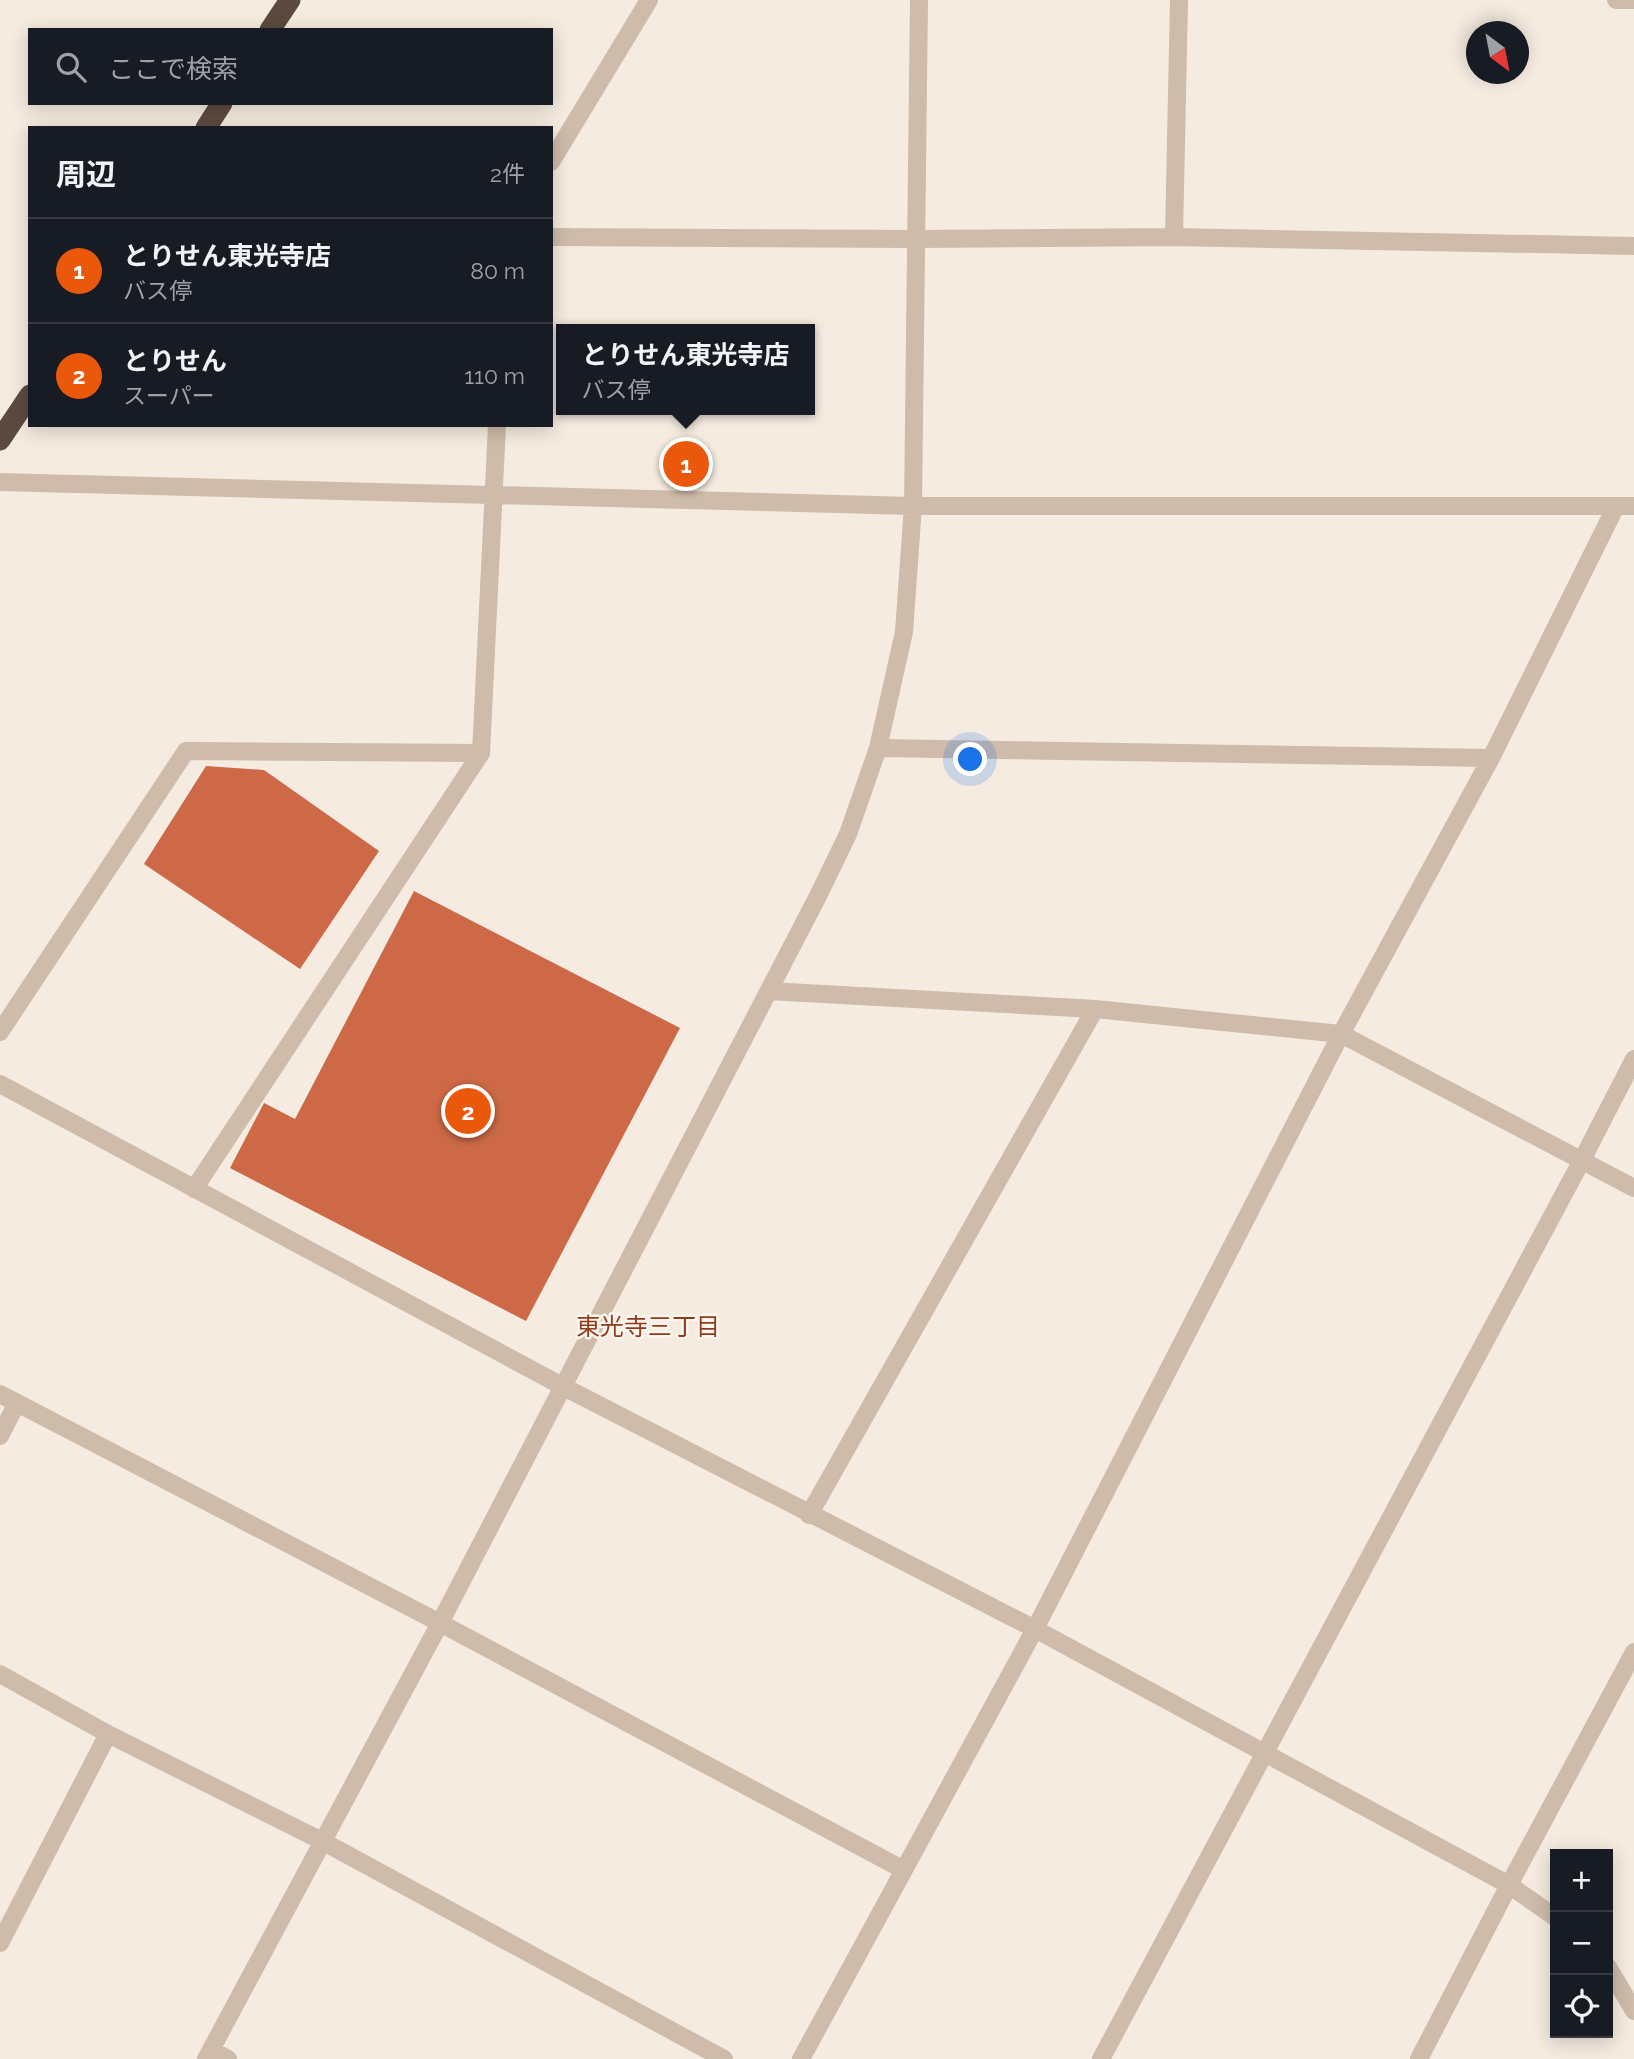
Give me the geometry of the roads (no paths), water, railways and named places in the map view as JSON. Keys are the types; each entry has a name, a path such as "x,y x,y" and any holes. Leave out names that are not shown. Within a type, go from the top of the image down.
{"highway":[{"path":"271,28 290,0"},
{"path":"207,126 221,105"},
{"path":"0,440 28,398"}],"street":[{"path":"553,159 649,0"},
{"path":"228,2059 208,2054 440,1623 818,896 848,834 878,748 904,632 914,506 919,0"},
{"path":"1174,237 1179,0"},
{"path":"1616,0 1634,0"},
{"path":"553,237 1174,237 1634,246"},
{"path":"194,1189 481,753 497,427"},
{"path":"0,482 914,506 1634,506"},
{"path":"801,2059 1035,1629 1341,1034 1492,758 1616,506"},
{"path":"878,748 1492,758"},
{"path":"0,1032 186,751 481,753"},
{"path":"769,991 1096,1009 1341,1034 1634,1188"},
{"path":"810,1515 1096,1009"},
{"path":"1101,2059 1634,1059"},
{"path":"0,1084 562,1386 1035,1629 1509,1885 1550,1914"},
{"path":"0,1394 440,1623 904,1870"},
{"path":"0,1436 17,1403"},
{"path":"1419,2059 1634,1652"},
{"path":"0,1674 108,1734 322,1841 724,2059"},
{"path":"0,1943 108,1734"},
{"path":"1613,1975 1634,2011"}],"place":[{"name":"とりせん東光寺店","path":"686,464"},
{"name":"とりせん","path":"468,1111"}],"district":[{"name":"東光寺三丁目","path":"648,1326"}]}
